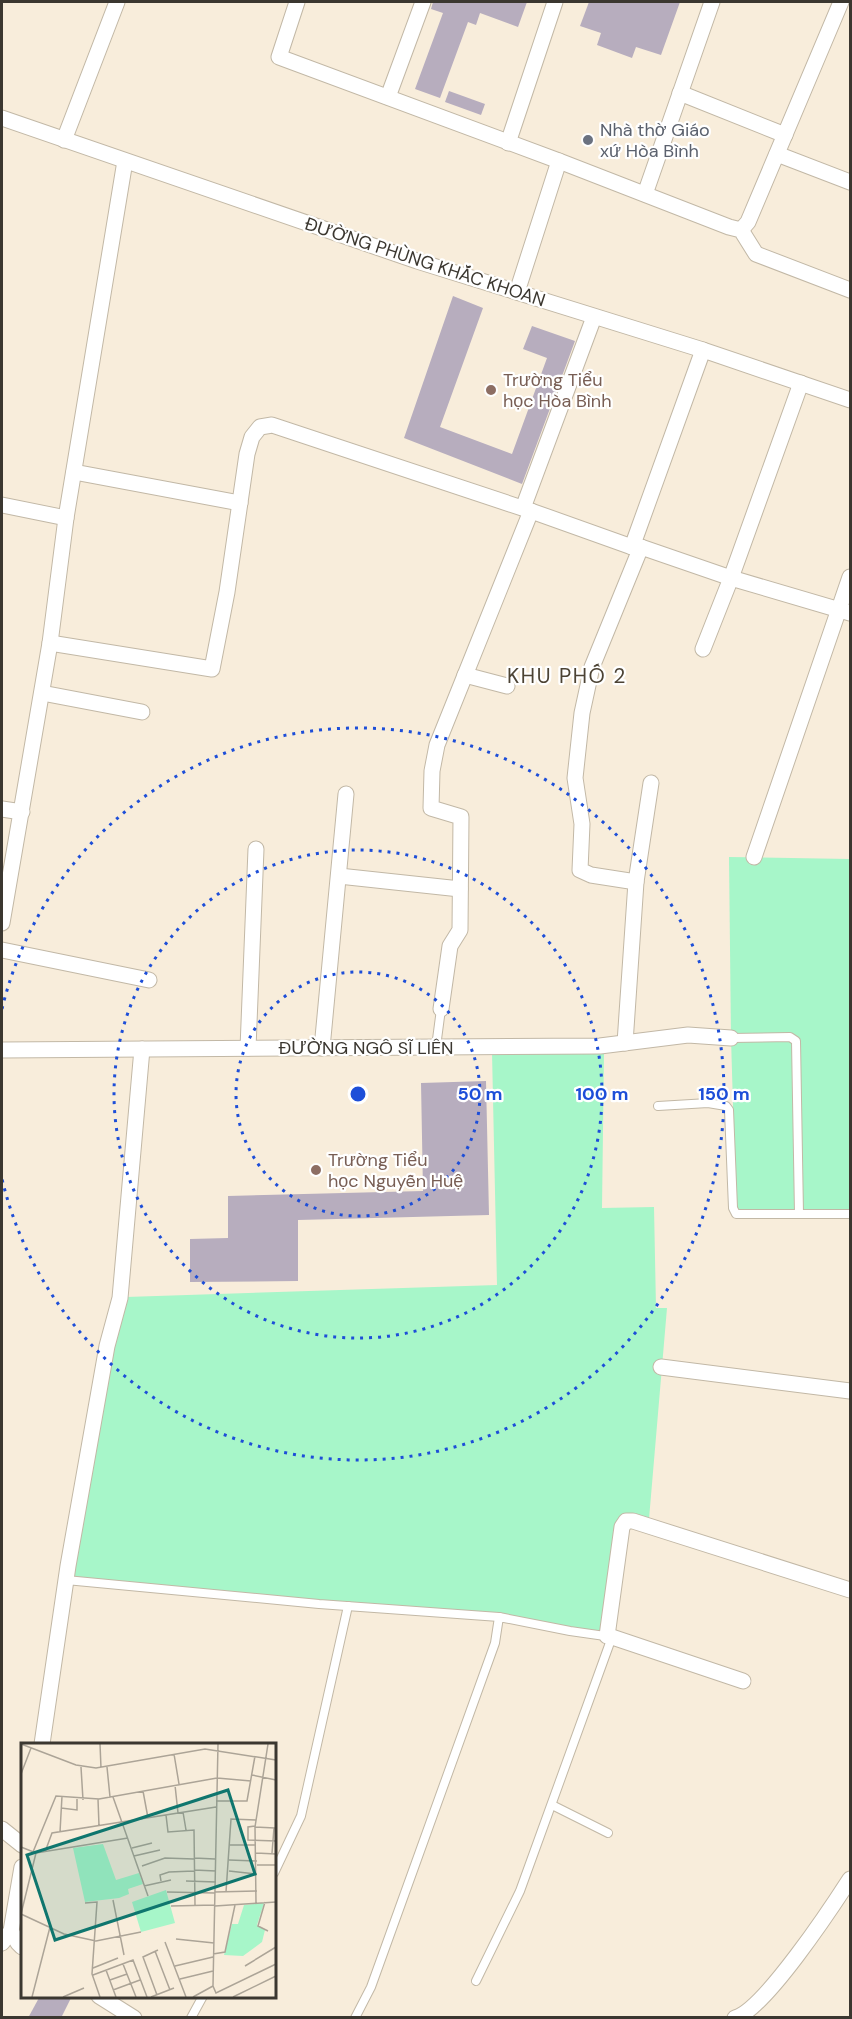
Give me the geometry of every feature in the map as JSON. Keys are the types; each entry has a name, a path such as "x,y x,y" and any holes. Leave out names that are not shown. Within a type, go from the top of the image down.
{"street":[{"path":"64,140 117,2"},
{"path":"297,2 279,57 559,161 729,228 741,230 756,254 850,290"},
{"path":"388,97 423,2"},
{"path":"508,143 555,2"},
{"path":"645,194 712,2"},
{"path":"741,230 748,222 841,2"},
{"path":"680,93 785,135"},
{"name":"ĐƯỜNG PHÙNG KHẮC KHOAN","path":"2,118 406,257 703,350 850,400"},
{"path":"777,154 850,182"},
{"path":"2,923 42,693 66,518 125,161"},
{"path":"517,292 559,161"},
{"path":"441,1009 450,946 460,930 461,817 431,808 432,771 437,745 527,510 594,317"},
{"path":"636,882 580,870 582,824 575,778 582,713 592,667 636,547 703,350"},
{"path":"703,649 801,383"},
{"path":"50,643 212,669 227,592 247,454 252,437 260,427 272,425 731,578 845,611"},
{"path":"74,472 240,503"},
{"path":"2,506 66,518"},
{"path":"754,857 845,611 850,577"},
{"path":"465,675 507,686"},
{"path":"42,693 142,712"},
{"path":"626,1043 636,882 651,783"},
{"path":"322,1048 346,794"},
{"path":"2,809 22,812"},
{"path":"248,1048 256,849"},
{"path":"339,876 460,889"},
{"path":"2,950 149,980"},
{"name":"ĐƯỜNG NGÔ SĨ LIÊN","path":"2,1050 600,1046 688,1035 730,1038"},
{"path":"42,1743 66,1580 107,1346 120,1298 142,1049"},
{"path":"662,1366 850,1391"},
{"path":"743,1680 609,1637 622,1527 626,1521 633,1521 850,1590"},
{"path":"2,1829 21,1844"},
{"path":"21,1871 6,1937 21,1946"},
{"path":"735,2018 763,1999 826,1916 850,1879"},
{"path":"102,1998 134,2018"}],"lane":[{"path":"436,1047 441,1009"},
{"path":"730,1038 790,1037 796,1041 799,1214"},
{"path":"658,1106 708,1103 726,1106 729,1110 733,1208 736,1214 850,1214"},
{"path":"66,1580 348,1606 500,1617 609,1637 520,1891 476,1981"},
{"path":"276,1869 301,1816 348,1606"},
{"path":"355,2018 372,1986 495,1643 500,1617"},
{"path":"552,1805 608,1833"},
{"path":"191,2018 202,1998"}],"green space":[{"path":"729,857 850,859 850,1210 738,1210 736,1208"},
{"path":"492,1052 604,1052 602,1208 654,1207 656,1308 667,1308 649,1519 624,1516 602,1632 72,1577 113,1347 126,1297 497,1285"}],"building":[{"path":"433,2 527,2 518,27 480,13 476,25 468,22 440,98 415,89 443,13 431,9"},
{"path":"589,2 680,2 661,55 636,47 632,58 597,45 601,33 580,26"},
{"path":"449,91 485,104 481,115 445,102"},
{"path":"453,296 483,308 440,427 512,454 547,358 523,349 532,326 575,341 522,484 404,438"},
{"path":"486,1081 489,1215 298,1220 298,1281 190,1282 190,1239 228,1238 228,1196 423,1191 421,1083"},
{"path":"39,1998 71,1998 61,2018 28,2018"}],"place":[{"name":"Nhà thờ Giáo xứ Hòa Bình","path":"588,140"},
{"name":"Trường Tiểu học Hòa Bình","path":"491,390"},
{"name":"Trường Tiểu học Nguyễn Huệ","path":"316,1170"}],"district":[{"name":"KHU PHỐ 2","path":"567,676"}]}
